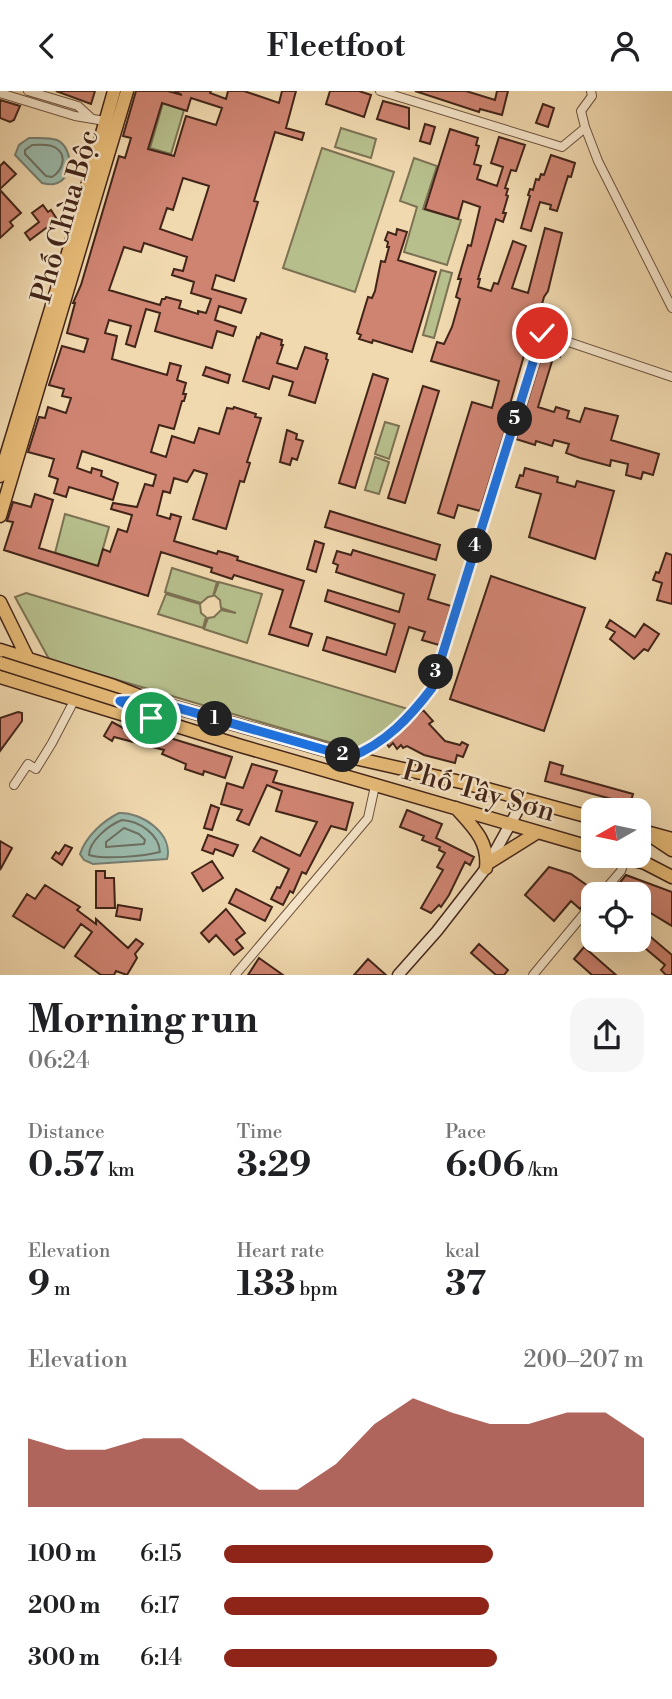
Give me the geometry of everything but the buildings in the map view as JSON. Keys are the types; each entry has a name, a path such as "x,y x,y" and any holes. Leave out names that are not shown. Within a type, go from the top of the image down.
{"main road":[{"name":"Phố Chùa Bộc","path":"0,516 86,238 111,123 114,91"},
{"name":"Phố Chùa Bộc","path":"0,476 71,243 111,123 127,91"},
{"path":"0,602 28,659"},
{"name":"Phố Tây Sơn","path":"5,651 150,700 350,757 465,783 581,815"},
{"path":"5,651 0,674 120,701"},
{"name":"Phố Tây Sơn","path":"0,674 128,716 151,718"},
{"name":"Phố Tây Sơn","path":"120,701 150,700"},
{"name":"Phố Tây Sơn","path":"120,701 151,718 581,845"},
{"path":"456,807 483,840 488,865 538,832"},
{"path":"651,833 672,839"},
{"path":"651,837 672,850"},
{"path":"651,864 672,866"},
{"path":"651,866 672,877"}],"street":[{"path":"26,101 28,91 78,106 90,117"},
{"path":"380,91 562,147 585,128"},
{"path":"591,91 592,96 582,111 585,128 598,161 672,308"},
{"path":"0,93 75,116 111,123"},
{"path":"350,757 370,749 414,712 432,688 542,333 672,377"},
{"path":"14,785 28,764 36,769 75,699"},
{"path":"234,975 368,818 375,786"},
{"path":"398,975 437,931 488,865 524,799"},
{"path":"611,882 621,868"},
{"path":"533,975 581,917"}],"green space":[{"path":"163,103 184,110 171,154 150,148"},
{"path":"341,128 376,139 371,158 335,147"},
{"path":"322,148 394,172 355,292 283,268"},
{"path":"414,158 437,166 423,209 461,220 447,265 404,252 417,207 400,201"},
{"path":"441,270 452,273 434,338 423,335"},
{"path":"385,422 399,426 389,459 375,454"},
{"path":"375,457 389,462 379,494 365,490"},
{"path":"65,514 109,527 98,566 55,553"},
{"path":"172,568 217,582 213,596 201,603 165,592"},
{"path":"219,582 262,594 247,643 204,629 208,618 214,617 221,610 236,613 221,608 220,600 214,595"},
{"path":"26,593 408,709 411,717 364,748 342,746 60,663 49,659 15,597"},
{"path":"166,594 200,604 201,613 206,617 203,628 158,614"}],"water":[{"path":"29,138 51,138 63,144 69,156 69,163 61,181 42,183 15,155 19,145"},
{"path":"119,813 137,816 154,826 166,841 167,859 93,864 84,860 80,854 91,835"}],"route":[{"path":"151,718 120,701 150,700 350,757 370,749 414,712 432,688 542,333"}]}
